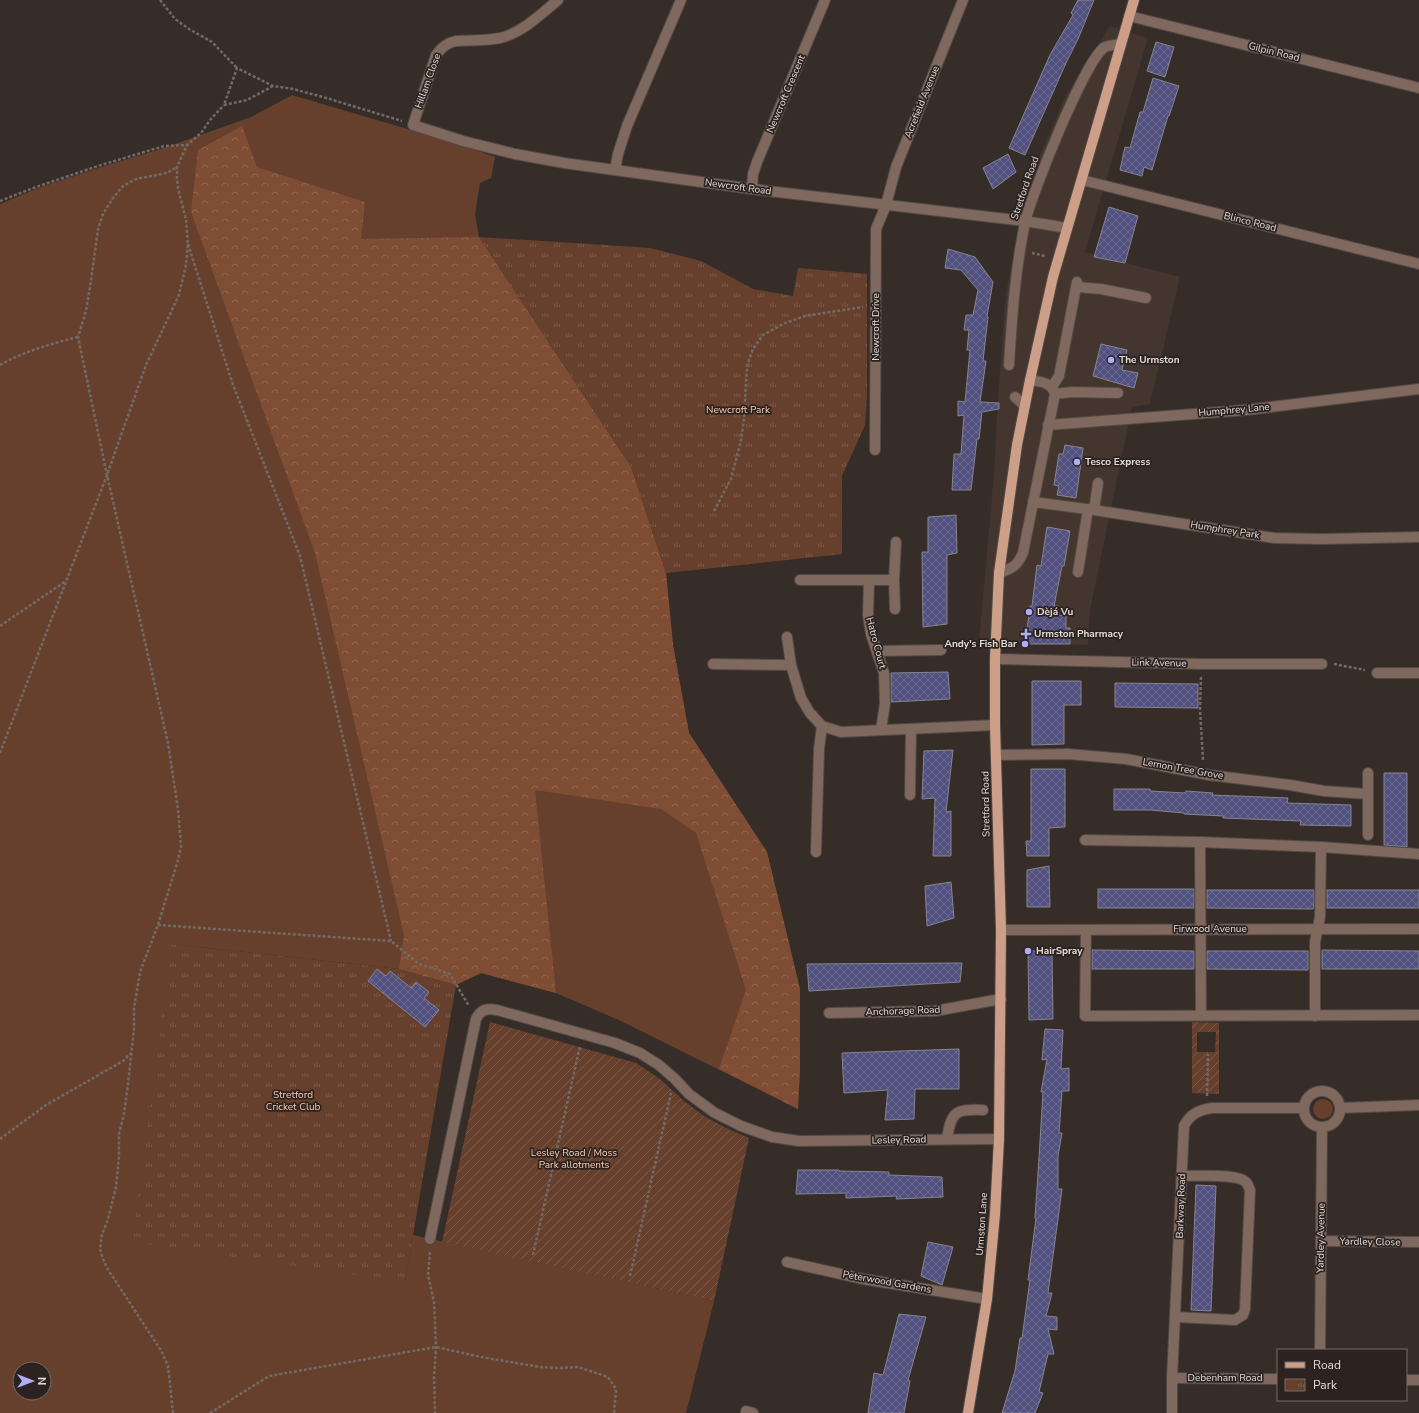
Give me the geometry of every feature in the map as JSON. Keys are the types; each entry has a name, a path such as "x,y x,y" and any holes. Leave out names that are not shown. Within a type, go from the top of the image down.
{"main road":[{"name":"Stretford Road","path":"1000,1035 1001,930 995,659 1000,573 1017,445 1053,276 1134,0"},
{"name":"Urmston Lane","path":"968,1413 987,1299 995,1214 999,1139 1000,1035"}],"street":[{"name":"Hillam Close","path":"412,125 436,55 440,50 456,41 500,38 513,33 530,23 558,0"},
{"path":"615,170 618,154 628,126 681,0"},
{"name":"Newcroft Crescent","path":"752,189 753,174 757,162 825,0"},
{"name":"Acrefield Avenue","path":"886,205 896,167 963,0"},
{"name":"Gilpin Road","path":"1129,16 1419,88"},
{"name":"Stretford Road","path":"1010,365 1013,301 1025,221 1041,176 1076,93 1097,56 1105,47 1120,44"},
{"name":"Newcroft Road","path":"412,125 463,141 515,154 615,170 752,189 1025,221 1067,228"},
{"name":"Blinco Road","path":"1082,180 1419,264"},
{"name":"Newcroft Drive","path":"875,450 876,229 886,205"},
{"path":"1000,573 1013,568 1019,562 1023,553 1054,391 1059,376 1077,285 1146,298"},
{"path":"1030,380 1048,383 1054,391 1118,393"},
{"name":"Humphrey Lane","path":"1048,425 1246,410 1419,390"},
{"path":"1014,397 1025,406"},
{"path":"1078,572 1098,483"},
{"name":"Humphrey Park","path":"1033,502 1091,509 1274,538 1322,540 1419,537"},
{"path":"895,608 894,580 896,542"},
{"path":"800,580 894,580"},
{"name":"Hatro Court","path":"869,580 868,615 871,634 878,651 884,673 885,703 881,730"},
{"path":"787,637 791,665 801,698 810,713 822,726 841,732 996,726"},
{"path":"878,651 941,650"},
{"name":"Link Avenue","path":"995,659 1201,664 1322,664"},
{"path":"713,664 791,665"},
{"path":"1377,673 1419,673"},
{"path":"816,852 819,749 822,726"},
{"path":"910,795 911,729"},
{"name":"Lemon Tree Grove","path":"997,755 1068,754 1126,759 1209,775 1290,785 1324,791 1368,794"},
{"path":"1368,773 1368,835"},
{"path":"1085,840 1200,842 1321,847 1419,854"},
{"path":"1200,842 1201,1016"},
{"path":"1315,1016 1315,942 1320,917 1321,847"},
{"name":"Firwood Avenue","path":"1001,930 1318,928 1419,929"},
{"path":"1086,930 1085,1016 1419,1015"},
{"name":"Anchorage Road","path":"829,1013 935,1011 1001,999"},
{"name":"Lesley Road","path":"476,1019 479,1013 484,1010 491,1009 615,1043 640,1053 659,1064 675,1078 689,1094 715,1113 741,1126 772,1137 799,1141 999,1139"},
{"path":"430,1239 476,1019"},
{"path":"1319,1091 1326,1091 1336,1097 1340,1108 1337,1119 1333,1124 1322,1127 1312,1123 1308,1119 1304,1108 1309,1097 1319,1091"},
{"path":"1340,1108 1419,1105"},
{"name":"Barkway Road","path":"1172,1413 1172,1378 1184,1126 1191,1116 1197,1112 1208,1109 1304,1108"},
{"path":"947,1139 949,1124 953,1116 964,1110 983,1110"},
{"name":"Yardley Avenue","path":"1320,1349 1322,1127"},
{"path":"1176,1317 1236,1320 1243,1314 1245,1309 1250,1190 1248,1184 1244,1180 1233,1177 1182,1176"},
{"name":"Yardley Close","path":"1321,1241 1419,1242"},
{"name":"Peterwood Gardens","path":"787,1262 863,1279 987,1299"},
{"name":"Debenham Road","path":"1172,1378 1277,1379"},
{"path":"1407,1380 1419,1380"}],"path":[{"path":"160,0 175,19 212,42 238,68 273,86 293,89 323,97 412,125"},
{"path":"0,753 106,475 146,365 179,295 186,265 188,244 186,220 178,188 177,167 187,145 201,133 210,120 224,105 238,68"},
{"path":"224,105 247,100 273,86"},
{"path":"0,201 98,166 164,146 187,145"},
{"path":"174,1413 168,1366 162,1352 107,1268 100,1249 102,1235 108,1219 116,1187 119,1156 119,1134 124,1114 134,1029 134,1008 140,972 158,926 181,848 178,810 168,743 106,475 78,337 86,311 92,281 98,229 103,214 123,186 136,179 167,173 177,167"},
{"path":"188,244 232,382 300,556 391,941"},
{"path":"714,511 731,479 741,440 746,366 753,349 763,335 785,323 805,316 876,306"},
{"path":"0,365 16,356 46,345 78,337"},
{"path":"0,626 66,581"},
{"path":"1201,664 1200,709 1203,760"},
{"path":"1322,664 1335,664 1377,673"},
{"path":"158,926 391,941 419,964 450,974 476,1019"},
{"path":"533,1255 583,1034"},
{"path":"0,1139 46,1105 123,1061 131,1052"},
{"path":"1208,1054 1208,1109"},
{"path":"630,1276 675,1078"},
{"path":"430,1239 428,1275 434,1302 436,1347 434,1378 435,1413"},
{"path":"210,1413 269,1376 436,1347 481,1357 540,1367 578,1367 608,1377 616,1389 614,1413"}],"shaded area":[{"path":"1110,26 1148,38 1085,252 1180,277 1150,404 1132,407 1090,610 1088,645 979,641 994,474 1006,293 1029,181 1065,97"}],"green space":[{"path":"292,95 465,146 495,157 491,178 480,183 475,214 479,237 631,467 666,573 673,645 689,733 767,852 800,989 800,1069 798,1109 621,1021 556,993 481,973 456,985 399,969 171,944 405,1282 413,1235 714,1301 686,1413 0,1413 0,204 38,188 164,148 251,117"},
{"path":"242,126 257,167 365,202 361,239 479,237 631,467 666,573 673,645 689,733 767,852 800,989 800,1069 798,1109 719,1069 746,990 696,833 661,809 535,790 556,993 481,973 456,985 399,969 404,935 315,553 191,212 198,150"},
{"name":"Newcroft Park","path":"479,237 650,248 701,261 753,289 793,296 798,268 867,274 867,396 865,425 842,476 842,554 666,573 631,467"},
{"name":"Stretford Cricket Club","path":"171,944 399,969 456,985 405,1282 132,1242"},
{"name":"Lesley Road / Moss Park allotments","path":"490,1022 636,1063 660,1079 684,1101 704,1116 749,1138 714,1301 442,1242"},
{"path":"1192,1022 1219,1023 1219,1094 1192,1093","holes":["1197,1032 1216,1032 1215,1052 1197,1052"]},
{"path":"1319,1099 1327,1099 1333,1105 1333,1113 1327,1119 1319,1119 1313,1113 1313,1105"}],"building":[{"path":"1078,0 1094,0 1078,39 1025,155 1009,148 1050,55 1073,15 1071,13"},
{"path":"1156,42 1174,47 1165,77 1147,71"},
{"path":"1153,78 1179,86 1168,116 1152,170 1144,167 1142,176 1120,170 1125,147 1130,148 1140,112 1143,112"},
{"path":"1008,154 1016,172 993,189 983,168"},
{"path":"1109,207 1138,216 1125,263 1094,257"},
{"path":"948,249 975,257 993,282 987,316 983,361 986,361 980,402 999,403 999,409 982,412 971,490 952,490 954,454 961,454 964,415 958,416 958,401 965,402 970,350 967,350 969,330 964,330 966,315 973,315 978,290 961,270 945,268"},
{"name":"The Urmston","path":"1101,344 1127,350 1122,370 1138,373 1134,388 1093,376"},
{"path":"1065,445 1083,448 1076,498 1057,495 1059,486 1054,485 1059,454 1063,454"},
{"path":"956,515 957,553 947,555 947,624 923,627 922,552 928,552 928,517"},
{"path":"1047,527 1070,531 1064,566 1062,566 1054,606 1058,606 1057,615 1066,616 1066,628 1070,628 1070,644 1025,644 1030,606 1032,606 1037,565 1041,566"},
{"path":"948,672 950,699 891,702 891,673"},
{"path":"1032,681 1081,681 1081,705 1064,705 1064,744 1032,745"},
{"path":"1115,683 1198,684 1198,708 1115,707"},
{"path":"953,750 946,812 951,811 951,856 933,856 935,798 922,799 924,751"},
{"path":"1031,769 1065,769 1065,827 1049,828 1049,856 1027,856 1026,841 1031,841"},
{"path":"1384,773 1407,773 1407,847 1384,845"},
{"path":"1114,789 1150,789 1150,791 1185,793 1186,791 1213,793 1212,795 1288,798 1287,803 1351,805 1351,826 1300,825 1301,821 1223,818 1223,816 1184,814 1150,810 1114,810"},
{"path":"1049,866 1050,907 1027,907 1027,870"},
{"path":"951,882 954,918 927,926 925,886"},
{"path":"1098,889 1194,889 1194,908 1098,908"},
{"path":"1207,890 1314,890 1314,908 1207,908"},
{"path":"1327,890 1419,890 1419,908 1327,908"},
{"path":"1092,950 1194,951 1194,969 1092,969"},
{"path":"1322,950 1419,951 1419,969 1322,969"},
{"path":"1028,951 1052,951 1053,1019 1029,1020"},
{"path":"1207,951 1308,951 1308,970 1207,969"},
{"path":"962,963 960,982 809,991 807,964"},
{"path":"377,969 386,976 390,971 411,988 416,982 429,992 424,998 439,1010 425,1027 368,981"},
{"path":"1045,1029 1063,1030 1061,1069 1069,1068 1069,1091 1062,1091 1059,1133 1062,1133 1058,1156 1058,1189 1062,1189 1048,1293 1052,1293 1046,1316 1057,1317 1057,1330 1048,1329 1054,1354 1048,1354 1039,1392 1043,1393 1035,1413 1002,1413 1015,1371 1020,1338 1022,1338 1030,1280 1028,1280 1036,1218 1043,1092 1041,1092 1047,1059 1042,1060"},
{"path":"959,1049 959,1089 915,1089 914,1119 885,1120 888,1090 844,1093 842,1053"},
{"path":"798,1170 889,1172 889,1175 942,1177 943,1197 896,1199 897,1196 846,1198 846,1193 796,1194"},
{"path":"1196,1185 1216,1186 1211,1311 1191,1310"},
{"path":"928,1242 953,1247 942,1285 921,1276"},
{"path":"899,1314 926,1317 908,1380 910,1381 904,1413 868,1413 874,1373 883,1375"}],"place":[{"name":"The Urmston","path":"1111,360"},
{"name":"Tesco Express","path":"1077,462"},
{"name":"Dèjá Vu","path":"1029,612"},
{"name":"Urmston Pharmacy","path":"1026,634"},
{"name":"Andy's Fish Bar","path":"1025,644"},
{"name":"HairSpray","path":"1028,951"}]}
